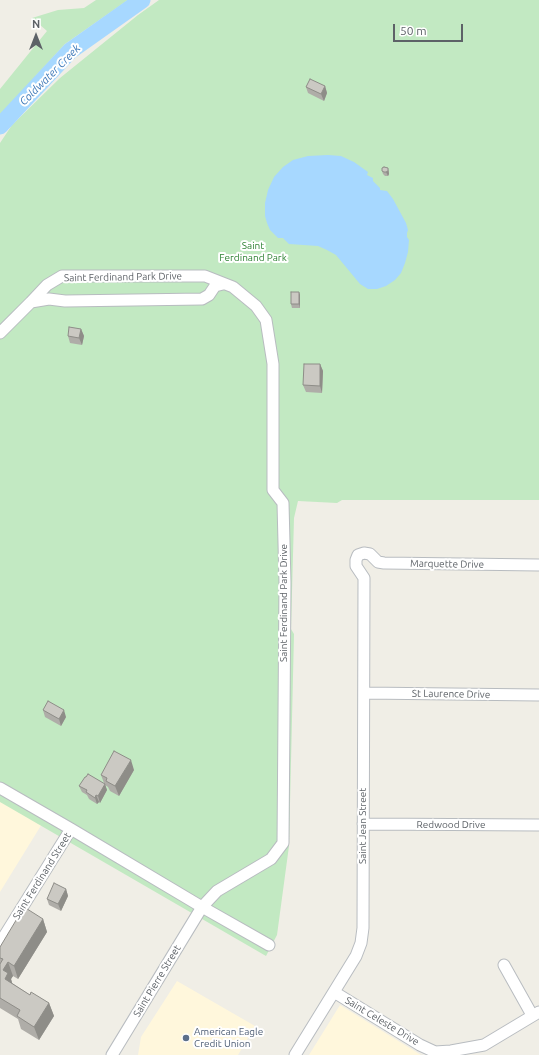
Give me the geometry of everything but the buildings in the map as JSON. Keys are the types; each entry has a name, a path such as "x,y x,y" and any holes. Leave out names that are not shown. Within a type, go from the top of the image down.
{"street":[{"name":"Saint Ferdinand Park Drive","path":"0,333 46,285 62,276 205,276 233,288 256,306 266,320 274,364 273,490 283,503 285,583 283,843 271,858 217,891 202,907"},
{"path":"31,302 49,299 65,301 202,299 209,295 215,286 223,284"},
{"name":"Marquette Drive","path":"358,555 364,553 370,554 378,562 539,565"},
{"name":"Saint Jean Street","path":"295,1055 356,956 361,943 363,928 364,578 356,566 358,555"},
{"path":"364,578 367,572 378,562"},
{"name":"St Laurence Drive","path":"364,693 539,695"},
{"path":"0,788 269,945"},
{"name":"Redwood Drive","path":"363,824 539,825"},
{"name":"Saint Ferdinand Street","path":"0,943 71,829"},
{"name":"Saint Pierre Street","path":"112,1055 202,907"},
{"path":"504,966 536,1014"},
{"name":"Saint Celeste Drive","path":"334,992 420,1045 435,1052 451,1051 484,1045 536,1014"}],"shaded area":[{"path":"0,793 45,819 0,892"},
{"path":"177,981 255,1026 238,1055 138,1055 141,1037"},
{"path":"340,1005 421,1055 309,1055"}],"green space":[{"path":"96,0 128,0 65,44 0,115 0,89 47,31 32,18 58,10 84,8"},
{"name":"Saint Ferdinand Park","path":"159,0 539,0 539,500 342,500 337,503 298,501 294,518 291,629 294,634 289,846 277,935 266,956 0,802 0,143 12,125 60,78 138,15"}],"water":[{"path":"308,156 341,156 354,162 368,172 367,175 373,178 373,181 380,188 380,190 387,191 393,199 406,223 408,230 407,237 409,240 405,263 401,273 395,280 386,286 377,289 368,289 360,284 336,255 318,246 289,244 283,238 278,238 270,230 265,216 265,203 268,190 274,177 283,167 293,160"}],"waterway":[{"name":"Coldwater Creek","path":"0,126 70,51 142,0"}],"place":[{"name":"American Eagle Credit Union","path":"186,1038"}]}
